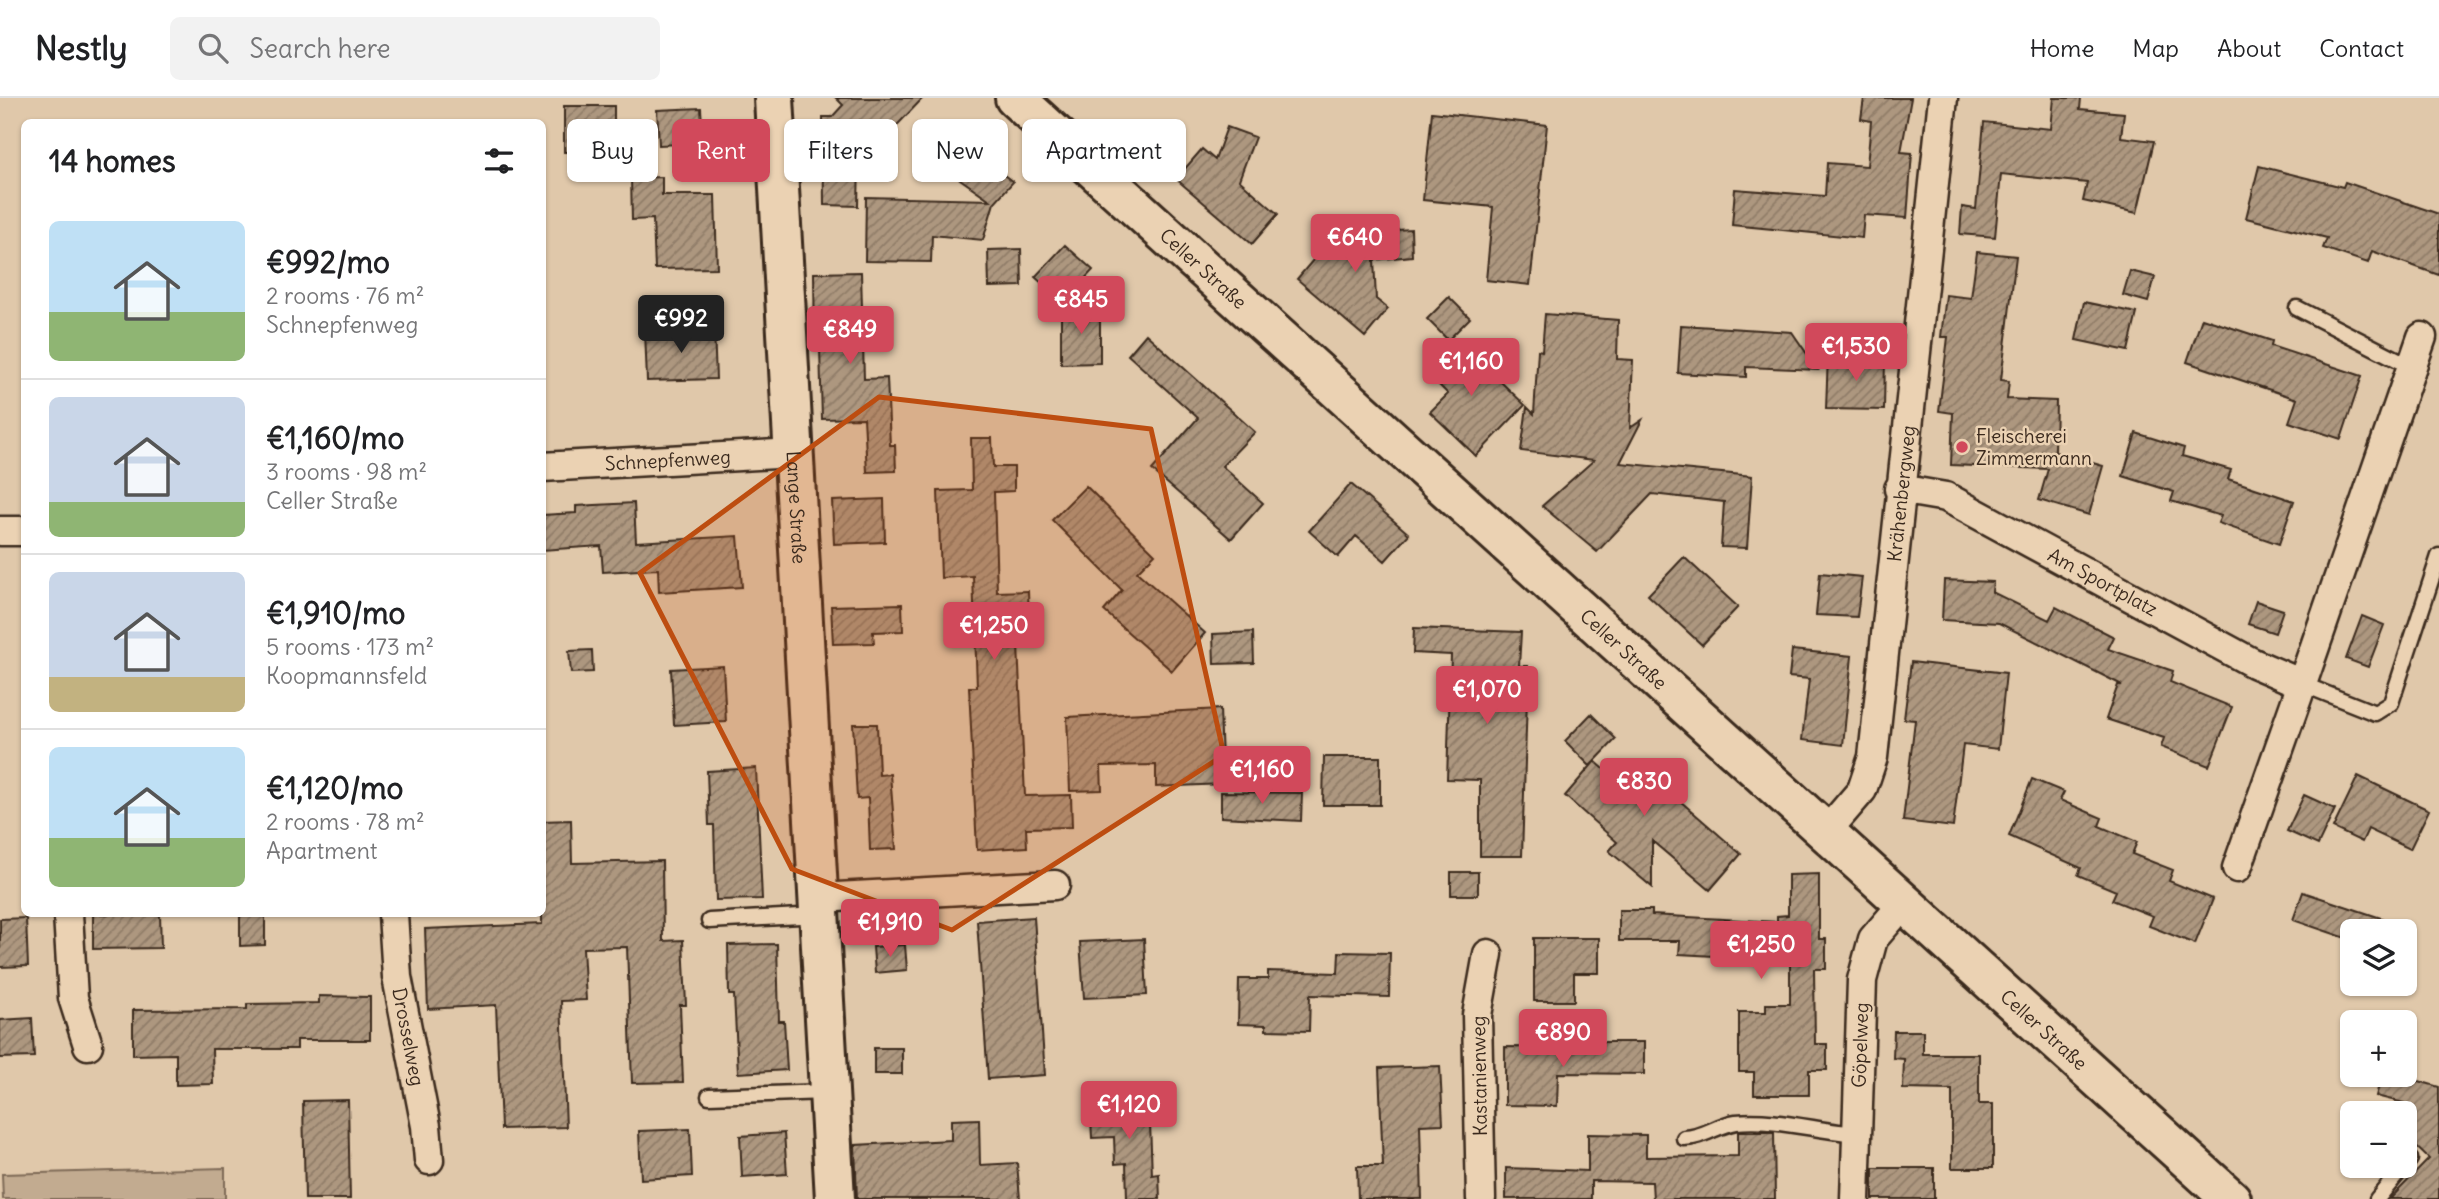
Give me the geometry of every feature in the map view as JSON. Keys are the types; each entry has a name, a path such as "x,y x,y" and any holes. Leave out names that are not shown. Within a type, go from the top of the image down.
{"main road":[{"name":"Lange Straße","path":"774,98 835,1199"},
{"name":"Celler Straße","path":"1015,98 2231,1199"}],"street":[{"name":"Krähenbergweg","path":"1826,832 1862,790 1873,757 1899,489 1943,98"},
{"path":"2237,868 2423,337"},
{"name":"Schnepfenweg","path":"546,467 794,453"},
{"name":"Am Sportplatz","path":"1899,489 1946,497 2253,663 2302,684"},
{"path":"0,531 21,531"},
{"path":"819,906 1055,885"},
{"name":"Göpelweg","path":"1855,1199 1862,980 1873,939 1904,903"},
{"path":"68,917 73,998 88,1045"},
{"name":"Drosselweg","path":"393,917 397,977 429,1160"},
{"name":"Kastanienweg","path":"1481,1199 1477,1015 1488,954"}],"lane":[{"path":"2297,308 2412,368"},
{"path":"2302,684 2375,713 2391,703 2439,555"},
{"path":"709,921 819,906"},
{"path":"709,1096 830,1092"},
{"path":"1684,1138 1694,1138 1718,1126 1759,1121 1857,1134"},
{"path":"2377,1199 2394,1178"}],"highlighted area":[{"path":"879,397 1151,429 1224,755 952,930 792,869 640,573"}],"shaded area":[{"path":"225,1168 225,1199 3,1199 2,1174"}],"building":[{"path":"836,98 923,98 898,124 898,119 823,119 832,117 843,105"},
{"path":"1864,98 1911,98 1901,152 1912,153 1907,218 1864,215 1862,238 1732,225 1735,189 1825,196 1827,163 1867,166 1871,121 1861,119"},
{"path":"2054,98 2081,98 2080,109 2124,113 2121,137 2154,141 2137,213 2083,201 2087,183 2001,174 1995,237 1960,234 1962,207 1976,209 1984,122 2051,129"},
{"path":"564,106 614,106 614,119 567,119 567,152 564,152"},
{"path":"701,108 702,119 672,119 672,144 659,145 657,110"},
{"path":"1432,112 1547,125 1530,285 1486,280 1493,207 1423,200"},
{"path":"1227,127 1255,137 1239,180 1278,214 1252,244 1180,182 1186,182 1186,167 1202,149 1215,160"},
{"path":"2259,166 2343,187 2345,182 2439,214 2439,275 2372,251 2368,263 2323,248 2327,238 2246,218"},
{"path":"658,177 662,177 662,195 715,195 717,268 655,269 653,219 632,220 631,182 658,182"},
{"path":"1008,178 1013,182 994,203 983,240 932,235 931,262 865,261 866,197 990,200 964,182 1008,182"},
{"path":"824,182 859,182 858,206 824,205"},
{"path":"1411,229 1412,256 1374,260 1376,299 1388,309 1365,337 1297,279 1335,234"},
{"path":"1065,245 1093,270 1063,302 1035,277"},
{"path":"1021,249 1022,286 989,287 988,250"},
{"path":"1977,252 2016,256 2001,380 2009,381 2007,399 2056,401 2055,452 2103,466 2089,515 2039,500 2048,469 1951,465 1953,413 1939,411 1948,337 1941,337 1946,295 1971,298"},
{"path":"2130,271 2155,277 2148,302 2123,295"},
{"path":"861,272 864,379 887,378 890,445 895,445 896,471 867,472 864,418 822,419 820,348 815,348 814,273"},
{"path":"1449,297 1470,318 1448,340 1427,319"},
{"path":"2084,302 2137,313 2128,351 2076,340"},
{"path":"1100,308 1100,363 1061,364 1061,309"},
{"path":"1545,314 1618,320 1617,359 1633,360 1630,428 1642,420 1620,463 1752,476 1747,548 1721,547 1724,502 1652,494 1597,552 1542,506 1594,460 1521,451 1527,407 1534,414 1538,350 1542,351"},
{"path":"2202,318 2272,341 2271,346 2362,376 2341,439 2289,422 2297,399 2187,362"},
{"path":"1681,325 1792,332 1818,370 1746,367 1746,377 1678,373"},
{"path":"714,329 716,379 647,381 645,331"},
{"path":"1146,334 1255,432 1222,466 1263,503 1231,539 1152,470 1198,418 1128,355"},
{"path":"1456,339 1525,405 1476,456 1430,412 1448,394 1424,370"},
{"path":"1828,354 1885,357 1884,410 1826,409"},
{"path":"2136,433 2184,448 2182,456 2231,470 2228,479 2294,501 2279,544 2218,523 2221,516 2171,501 2174,492 2123,476"},
{"path":"971,438 992,438 993,467 1014,467 1014,491 994,492 997,592 1028,591 1030,645 1018,645 1025,796 1071,795 1072,827 1026,828 1027,847 977,850 969,687 977,687 973,576 941,578 938,491 972,490"},
{"path":"1351,484 1409,534 1385,561 1356,536 1338,557 1309,531"},
{"path":"1086,486 1155,554 1137,572 1205,633 1172,671 1104,611 1122,590 1052,520"},
{"path":"884,499 885,542 834,544 832,501"},
{"path":"634,503 636,542 738,536 742,587 659,592 658,569 603,572 601,546 546,550 546,515 576,513 576,506"},
{"path":"1684,557 1738,607 1702,645 1648,595"},
{"path":"1820,573 1862,577 1857,617 1816,615"},
{"path":"1944,580 1993,582 1992,592 2049,620 2056,607 2114,637 2108,649 2173,671 2170,682 2232,707 2209,766 2161,747 2164,738 2106,719 2118,685 2122,685 1999,623 1942,620"},
{"path":"2256,601 2283,610 2275,633 2248,624"},
{"path":"902,604 903,631 873,632 874,643 833,644 831,606"},
{"path":"2362,616 2384,625 2368,667 2346,659"},
{"path":"1414,628 1521,632 1519,666 1528,666 1522,856 1480,856 1480,780 1447,779 1451,655 1413,653"},
{"path":"1253,632 1254,663 1214,664 1213,634"},
{"path":"592,650 593,672 571,673 569,651"},
{"path":"1792,650 1852,656 1843,745 1802,740 1809,679 1789,677"},
{"path":"1911,662 2006,673 1998,749 1963,745 1953,827 1903,821 1915,720 1904,719"},
{"path":"723,666 726,722 674,725 671,669"},
{"path":"1220,709 1223,784 1156,787 1156,765 1101,766 1102,790 1070,791 1067,717"},
{"path":"1591,714 1616,739 1590,766 1565,741"},
{"path":"853,724 877,724 879,775 890,774 896,849 870,850 868,798 857,799"},
{"path":"1324,757 1380,757 1380,805 1323,805"},
{"path":"1595,761 1647,807 1664,787 1741,854 1710,890 1652,841 1652,887 1609,851 1617,842 1565,796"},
{"path":"756,768 762,899 716,900 714,825 709,825 707,771"},
{"path":"2358,776 2429,810 2410,849 2368,829 2362,842 2333,828"},
{"path":"2032,779 2064,792 2060,800 2102,818 2099,826 2137,842 2132,854 2173,870 2169,881 2213,899 2195,944 2149,926 2153,916 2112,900 2116,891 2078,875 2081,868 2009,836"},
{"path":"1221,792 1302,793 1301,821 1221,817"},
{"path":"2304,795 2335,809 2318,845 2287,831"},
{"path":"571,820 572,863 662,861 663,941 683,940 686,1005 680,1005 683,1082 632,1083 627,947 583,948 586,1000 561,1001 566,1127 501,1129 496,1005 428,1009 425,929 542,924 542,917 546,917 546,821"},
{"path":"1451,872 1478,872 1478,895 1451,895"},
{"path":"1819,874 1819,939 1826,939 1826,969 1814,969 1815,1044 1827,1044 1827,1070 1809,1070 1809,1095 1754,1095 1754,1072 1739,1072 1739,1012 1766,1012 1766,1004 1790,1004 1790,960 1679,954 1680,941 1619,941 1619,910 1652,910 1652,915 1777,922 1777,916 1788,915 1788,875"},
{"path":"2303,892 2384,919 2340,919 2340,936 2293,920"},
{"path":"93,917 160,917 161,948 93,949"},
{"path":"240,917 265,917 265,945 240,946"},
{"path":"1034,917 1045,1075 988,1079 977,921"},
{"path":"26,918 28,966 0,967 0,919"},
{"path":"1534,938 1599,938 1599,973 1574,973 1574,1001 1534,1001"},
{"path":"1144,939 1147,995 1084,998 1080,942"},
{"path":"777,944 779,1021 784,1021 787,1070 738,1073 734,995 729,995 728,945"},
{"path":"905,945 907,970 875,973 873,947"},
{"path":"1339,952 1390,953 1389,997 1310,995 1309,1031 1266,1030 1266,1025 1238,1024 1239,979 1268,979 1268,971 1338,973"},
{"path":"319,996 370,997 370,1040 297,1040 297,1049 212,1049 213,1084 176,1085 176,1054 133,1055 133,1010 247,1009 247,1004 319,1003"},
{"path":"32,1018 34,1057 0,1058 0,1020"},
{"path":"1894,1031 1923,1031 1923,1054 1979,1054 1979,1104 1993,1104 1993,1168 1952,1168 1952,1090 1903,1089 1904,1059 1893,1058"},
{"path":"1600,1042 1644,1042 1644,1074 1558,1073 1557,1106 1505,1105 1505,1047 1600,1048"},
{"path":"874,1048 902,1048 902,1074 874,1074"},
{"path":"1440,1066 1443,1124 1420,1125 1422,1199 1358,1199 1357,1166 1383,1166 1379,1068"},
{"path":"2417,1080 2439,1087 2439,1199 2390,1199 2410,1178 2417,1178 2417,1171 2429,1159 2417,1147 2417,1101 2396,1101 2376,1096 2378,1087 2417,1087"},
{"path":"1149,1097 1152,1175 1159,1174 1160,1199 1127,1199 1126,1163 1115,1164 1114,1137 1092,1138 1090,1099"},
{"path":"348,1100 350,1199 305,1199 303,1101"},
{"path":"979,1119 980,1165 1017,1163 1020,1199 857,1199 855,1145 951,1140 951,1120"},
{"path":"690,1129 692,1176 641,1179 639,1131"},
{"path":"1738,1132 1774,1132 1775,1199 1653,1199 1652,1182 1591,1181 1591,1199 1506,1199 1506,1168 1588,1171 1588,1134 1646,1135 1646,1157 1738,1156"},
{"path":"784,1133 787,1174 742,1177 740,1136"},
{"path":"1873,1168 1934,1168 1934,1199 1873,1199"}],"place":[{"name":"Fleischerei Zimmermann","path":"1962,447"}]}
